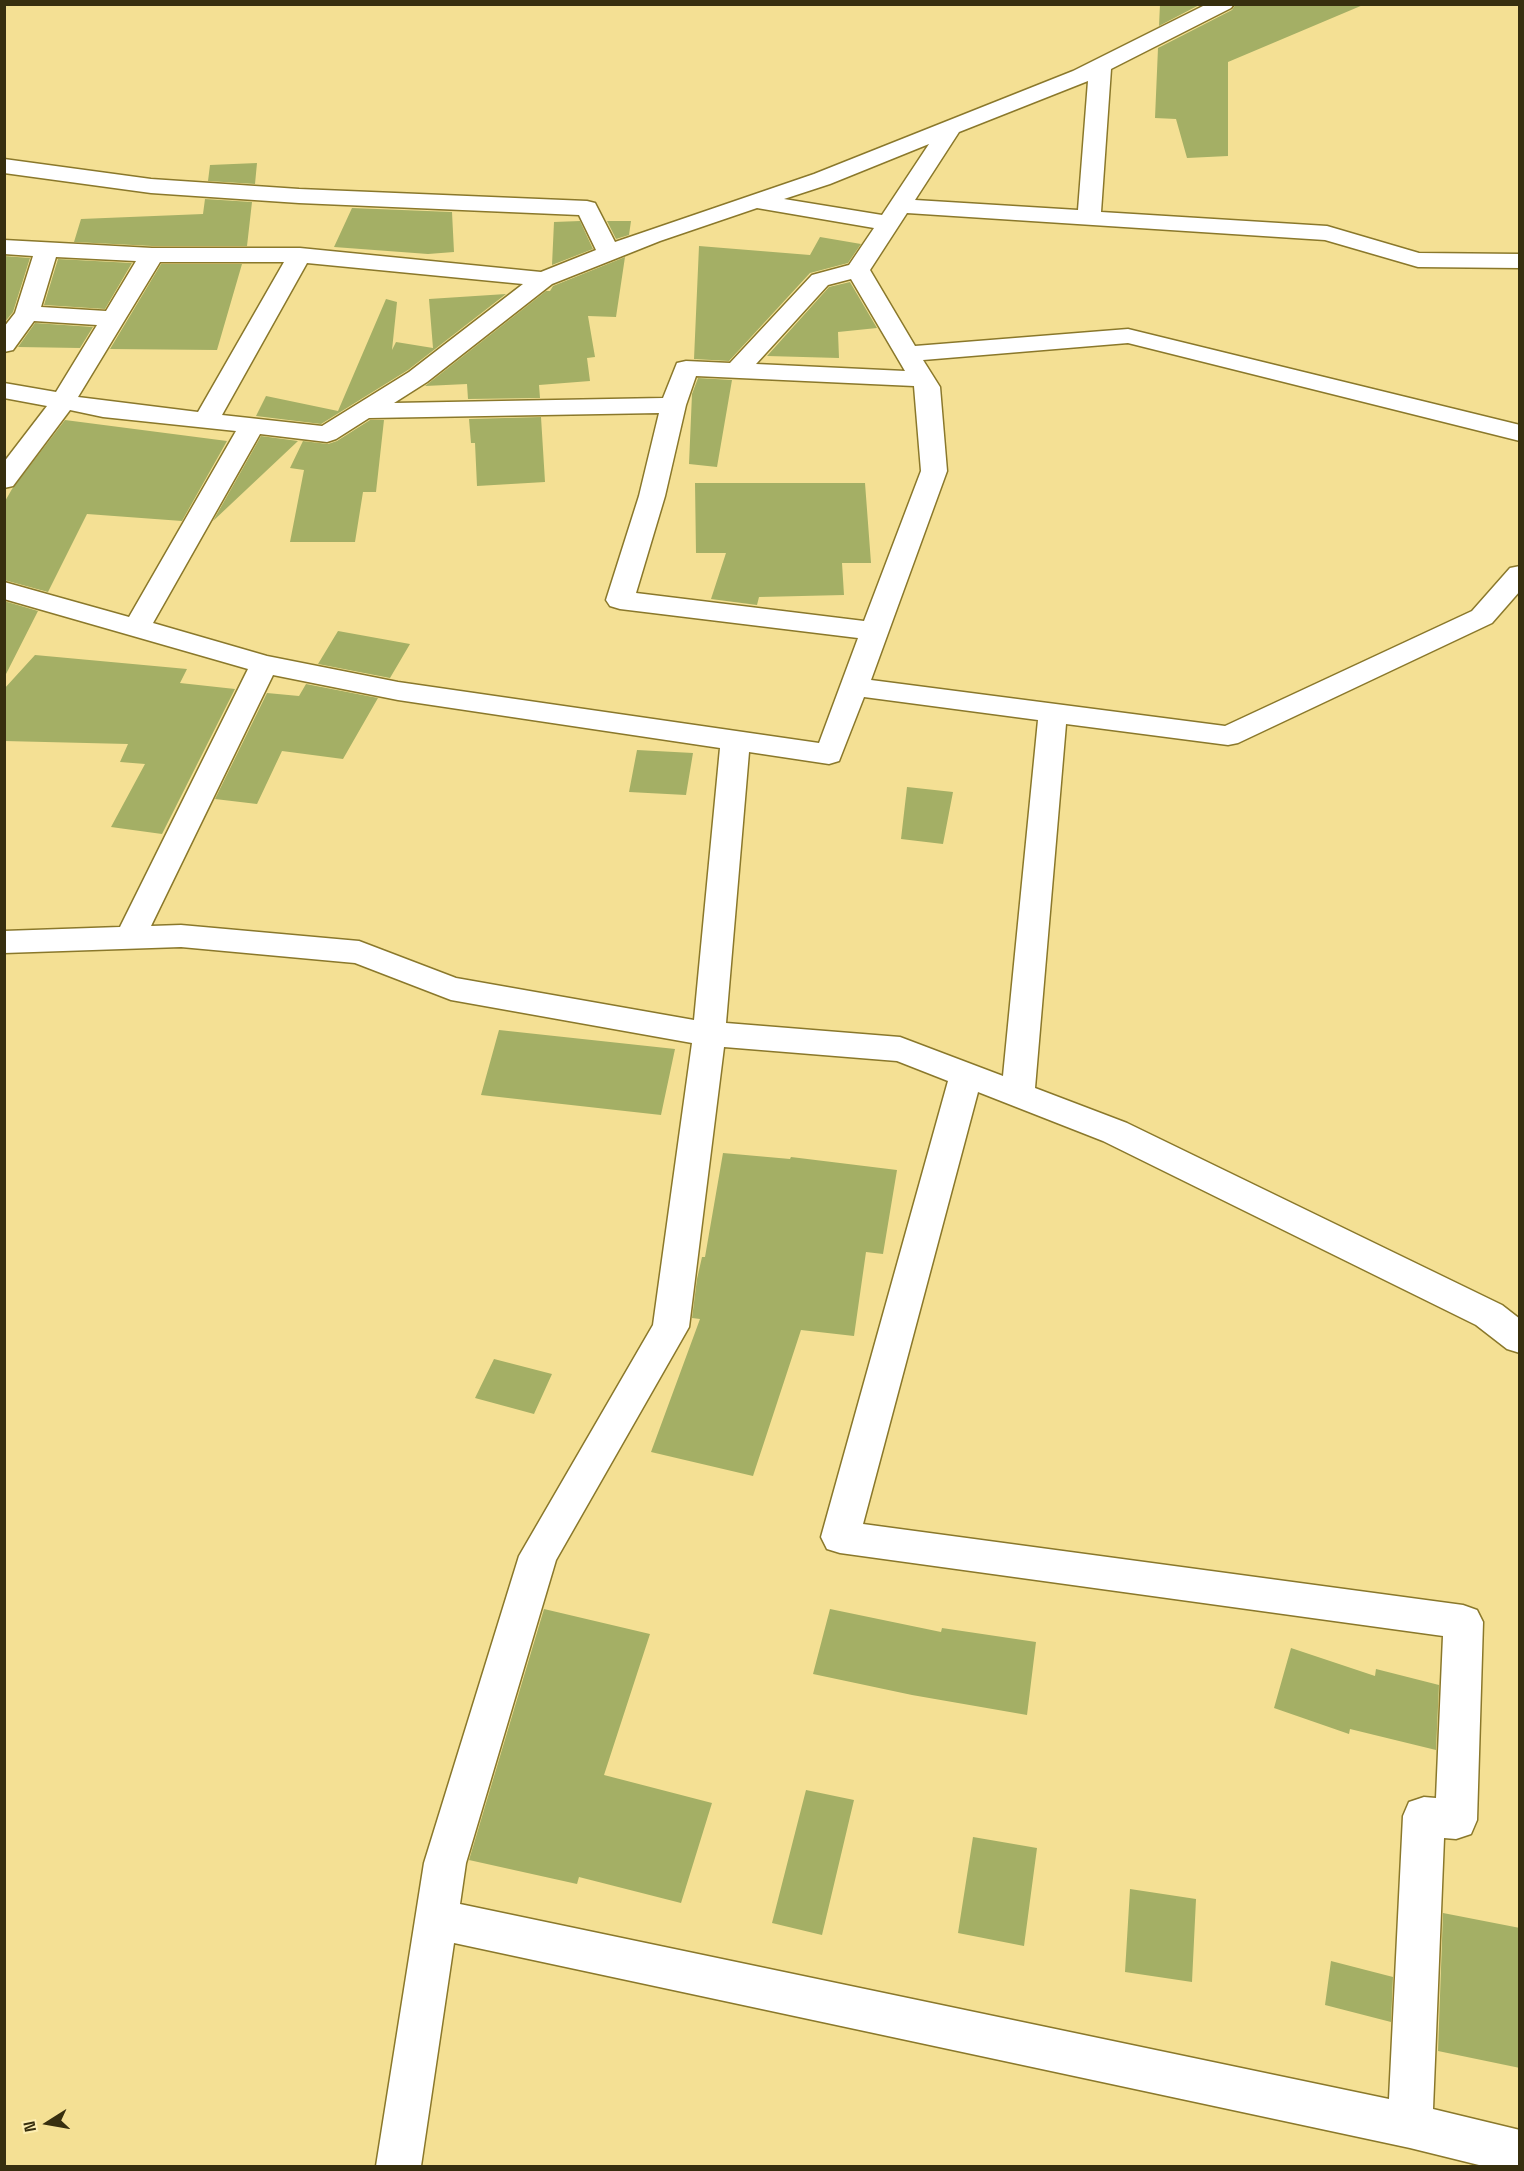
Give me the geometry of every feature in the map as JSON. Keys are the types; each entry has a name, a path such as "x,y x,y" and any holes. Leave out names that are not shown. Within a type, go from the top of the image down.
{"street":[{"path":"4,390 62,403 327,434 418,376 544,279 609,253 822,179 951,128 1100,67 1224,4"},
{"path":"1089,218 1100,67"},
{"path":"737,370 820,280 858,270 951,128"},
{"path":"4,166 173,188 298,196 587,208 609,253"},
{"path":"754,201 895,214 1089,218 1327,233 1418,260 1520,261"},
{"path":"4,247 152,255 300,255 544,279"},
{"path":"4,345 27,313 47,249"},
{"path":"4,480 62,403 152,255"},
{"path":"206,421 300,255"},
{"path":"4,590 264,664 398,691 829,754 934,471 927,387 858,270"},
{"path":"27,313 113,319"},
{"path":"907,354 1128,336 1520,433"},
{"path":"875,631 620,600 651,496 673,405 686,368 922,379"},
{"path":"363,411 673,405"},
{"path":"136,628 252,426"},
{"path":"854,687 1228,736 1482,617 1520,574"},
{"path":"130,938 264,664"},
{"path":"1018,1095 1053,713"},
{"path":"399,2166 445,1863 538,1556 671,1327 709,1034 735,741"},
{"path":"4,942 181,936 359,952 451,989 709,1034 900,1049 1115,1132 1489,1315 1520,1339"},
{"path":"966,1075 840,1537 1463,1622 1456,1821 1424,1816 1410,2127"},
{"path":"436,1919 1520,2152"}],"building":[{"path":"1160,4 1201,4 1159,26"},
{"path":"1236,4 1363,5 1228,62 1228,156 1187,158 1176,119 1155,118 1158,48 1232,10"},
{"path":"257,163 255,184 208,181 210,165"},
{"path":"205,199 252,202 247,246 152,246 74,242 81,219 203,214"},
{"path":"352,208 452,212 454,252 428,254 334,247"},
{"path":"580,221 593,249 552,265 554,222"},
{"path":"607,221 631,221 629,235 616,239"},
{"path":"820,237 861,244 848,263 810,273 729,361 694,359 699,246 810,255"},
{"path":"4,256 30,258 13,312 4,323"},
{"path":"625,257 616,317 588,316 595,357 587,358 590,381 539,385 540,398 468,399 467,384 425,386 546,291 550,291 553,286"},
{"path":"58,259 132,263 105,309 44,305"},
{"path":"161,264 242,264 217,350 110,349"},
{"path":"850,282 877,328 838,332 839,358 767,356 829,287"},
{"path":"506,294 408,370 321,424 256,416 266,396 338,411 386,299 397,302 392,350 396,342 433,348 429,299"},
{"path":"35,323 93,327 80,348 18,347"},
{"path":"698,378 732,380 717,467 689,464 692,394"},
{"path":"541,417 545,482 477,486 475,443 471,443 469,419"},
{"path":"65,420 227,441 182,521 87,514 48,592 4,580 4,503 12,489"},
{"path":"370,420 384,420 376,492 363,492 355,542 290,542 304,470 290,468 303,441 328,444 337,441"},
{"path":"261,436 298,441 213,521"},
{"path":"695,483 865,483 871,563 842,563 844,595 759,597 757,605 711,599 726,553 696,553"},
{"path":"4,601 38,611 4,678"},
{"path":"338,631 410,644 390,678 318,664"},
{"path":"35,655 187,669 180,683 235,689 162,834 111,827 145,764 120,762 128,744 4,741 4,689"},
{"path":"306,684 378,698 343,759 282,751 257,804 215,799 267,693 299,696"},
{"path":"637,750 693,753 686,795 629,792"},
{"path":"907,787 953,792 943,844 901,839"},
{"path":"499,1030 675,1049 661,1115 481,1095"},
{"path":"723,1153 790,1159 791,1157 897,1170 883,1254 866,1252 854,1336 801,1330 753,1476 651,1452 700,1319 692,1318 697,1279 702,1257 705,1257"},
{"path":"494,1359 552,1374 534,1414 475,1398"},
{"path":"544,1609 650,1634 604,1775 712,1803 681,1903 579,1877 577,1884 469,1860"},
{"path":"830,1609 941,1632 942,1628 1036,1642 1027,1715 912,1695 813,1674"},
{"path":"1291,1648 1375,1676 1376,1669 1439,1685 1436,1750 1350,1729 1349,1734 1274,1708"},
{"path":"806,1790 854,1800 822,1935 772,1923"},
{"path":"973,1837 1037,1848 1024,1946 958,1933"},
{"path":"1130,1889 1196,1899 1192,1982 1125,1972"},
{"path":"1443,1913 1520,1928 1520,2068 1438,2051"},
{"path":"1331,1961 1393,1977 1391,2022 1325,2005"}]}
